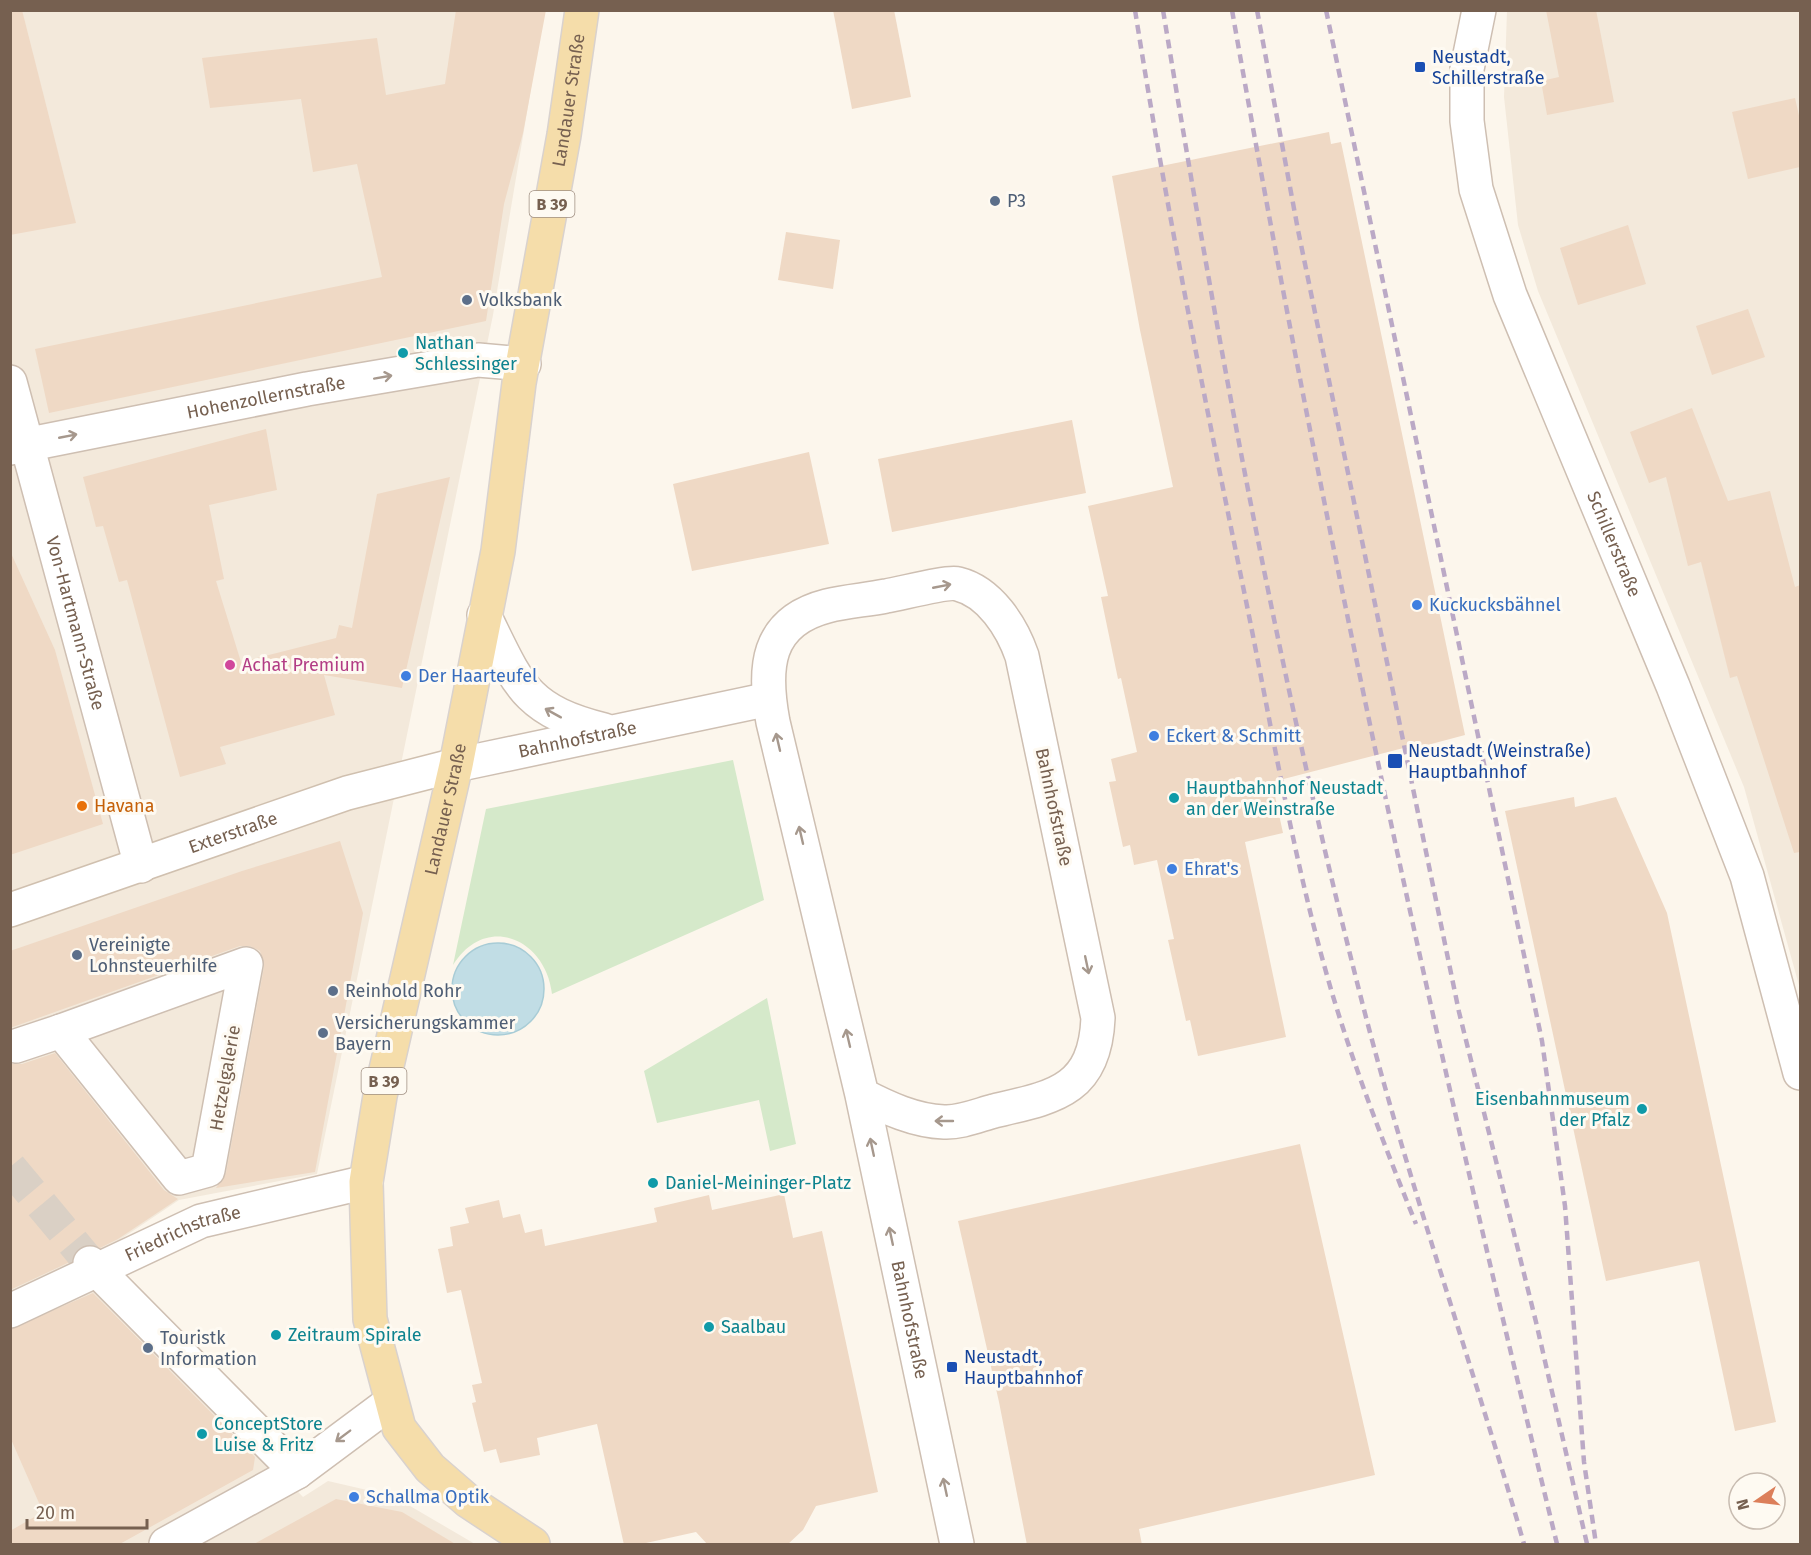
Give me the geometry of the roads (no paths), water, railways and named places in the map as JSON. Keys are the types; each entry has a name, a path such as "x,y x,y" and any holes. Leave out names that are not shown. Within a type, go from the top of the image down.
{"main road":[{"name":"Landauer Straße","path":"533,1545 468,1501 430,1468 399,1428 370,1318 366,1182 380,1096 456,765 498,551 519,383 564,135 582,10"}],"street":[{"name":"Schillerstraße","path":"1479,10 1467,69 1467,121 1476,189 1510,295 1673,686 1746,876 1800,1073"},
{"name":"Hohenzollernstraße","path":"18,446 307,389 478,360 524,364"},
{"name":"Von-Hartmann-Straße","path":"10,382 18,446 141,866"},
{"name":"Bahnhofstraße","path":"862,1095 901,1113 946,1123 1051,1097 1069,1086 1084,1071 1098,1037 1098,1018 1022,656 1016,637 991,605 975,592 956,583 827,606 797,619 774,646 768,663 769,699 862,1095 957,1545"},
{"path":"484,615 510,668 537,702 552,713 573,722 608,731"},
{"name":"Bahnhofstraße","path":"456,765 608,731 769,699"},
{"name":"Exterstraße","path":"10,910 347,793 456,765"},
{"name":"Hetzelgalerie","path":"16,1046 246,964 208,1170 179,1178 61,1031"},
{"name":"Friedrichstraße","path":"10,1311 94,1267 201,1221 366,1182"},
{"path":"94,1267 297,1472"},
{"path":"166,1545 297,1472 391,1402"}],"water":[{"path":"498,943 516,946 531,956 541,971 544,989 541,1007 531,1022 516,1032 498,1035 480,1032 465,1022 455,1007 452,989 455,971 465,956 480,946"}],"tunnel":[{"path":"10,1167 90,1263"}],"railway":[{"path":"1135,10 1187,304 1275,751 1308,905 1345,1034 1416,1224"},
{"path":"1163,10 1250,502 1329,869 1377,1060 1524,1544"},
{"path":"1232,10 1303,396 1382,780 1423,972 1557,1544"},
{"path":"1257,10 1298,230 1459,1012 1536,1322 1587,1544"},
{"path":"1326,10 1542,1041 1565,1206 1584,1462 1596,1544"}],"place":[{"name":"Neustadt, Schillerstraße","path":"1420,67"},
{"name":"P3","path":"995,201"},
{"name":"Volksbank","path":"467,300"},
{"name":"Nathan Schlessinger","path":"403,353"},
{"name":"Kuckucksbähnel","path":"1417,605"},
{"name":"Achat Premium","path":"230,665"},
{"name":"Der Haarteufel","path":"406,676"},
{"name":"Eckert & Schmitt","path":"1154,736"},
{"name":"Neustadt (Weinstraße) Hauptbahnhof","path":"1395,761"},
{"name":"Hauptbahnhof Neustadt an der Weinstraße","path":"1174,798"},
{"name":"Havana","path":"82,806"},
{"name":"Ehrat's","path":"1172,869"},
{"name":"Vereinigte Lohnsteuerhilfe","path":"77,955"},
{"name":"Reinhold Rohr","path":"333,991"},
{"name":"Versicherungskammer Bayern","path":"323,1033"},
{"name":"Eisenbahnmuseum der Pfalz","path":"1642,1109"},
{"name":"Daniel-Meininger-Platz","path":"653,1183"},
{"name":"Saalbau","path":"709,1327"},
{"name":"Zeitraum Spirale","path":"276,1335"},
{"name":"Touristk Information","path":"148,1348"},
{"name":"Neustadt, Hauptbahnhof","path":"952,1367"},
{"name":"ConceptStore Luise & Fritz","path":"202,1434"},
{"name":"Schallma Optik","path":"354,1497"}]}
